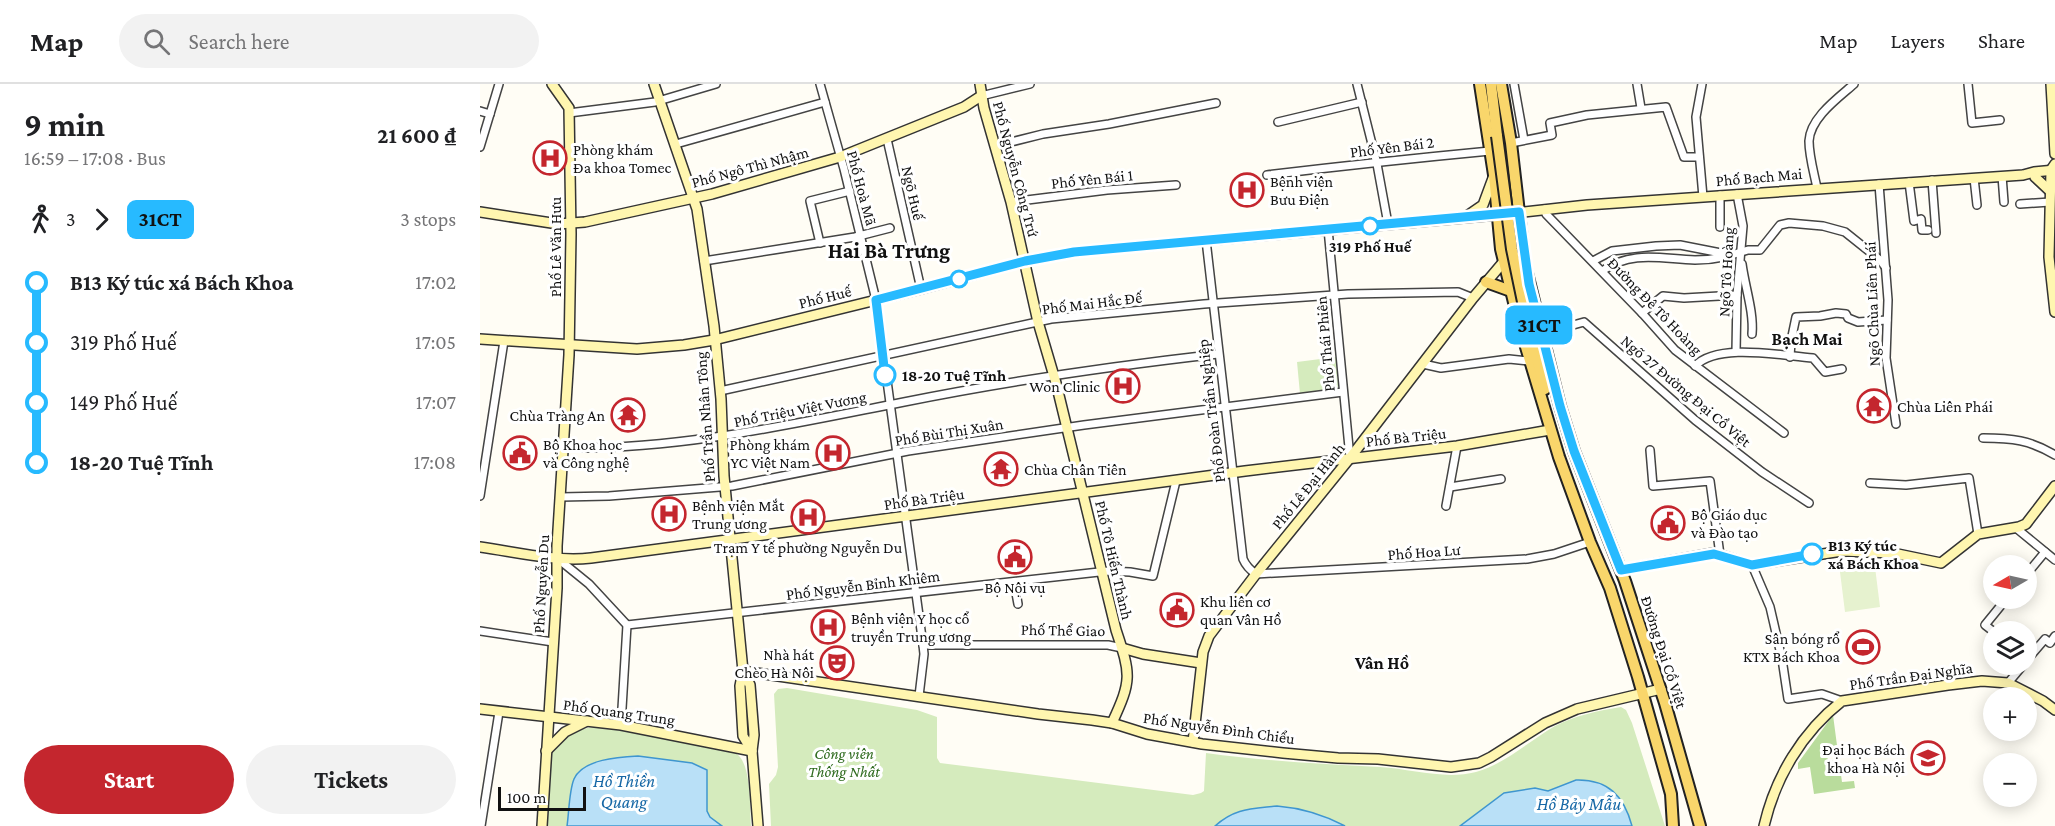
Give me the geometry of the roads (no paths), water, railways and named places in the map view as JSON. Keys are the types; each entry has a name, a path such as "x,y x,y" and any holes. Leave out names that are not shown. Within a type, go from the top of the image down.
{"main road":[{"name":"Đường Đại Cồ Việt","path":"1480,84 1494,175 1503,261 1529,361 1590,542 1610,588 1643,694 1671,794 1673,826"},
{"path":"1489,84 1514,258 1554,423 1552,434"},
{"name":"Đường Đại Cồ Việt","path":"1501,84 1511,142 1529,284 1560,406 1574,451 1621,570 1661,689 1700,826"},
{"path":"1490,151 1495,164 1500,168 1509,166 1512,158"},
{"path":"1486,282 1511,291 1512,284 1518,280 1529,284"},
{"path":"1536,351 1560,406"},
{"path":"1573,494 1589,488"},
{"path":"1671,794 1680,826"},
{"path":"1693,804 1694,826"}],"street":[{"path":"480,147 499,84"},
{"path":"552,84 567,104 569,112 660,100 716,84"},
{"name":"Phố Trần Nhân Tông","path":"654,84 693,198 714,326 729,540 743,671 740,686 743,735 752,751 758,826"},
{"name":"Phố Hoà Mã","path":"820,84 850,191 876,300 895,454 924,654 919,696"},
{"name":"Phố Nguyễn Công Trứ","path":"980,84 981,96 1025,261"},
{"path":"981,96 1030,84"},
{"path":"1357,84 1377,164 1388,224"},
{"path":"1514,84 1524,140"},
{"path":"1637,84 1641,108"},
{"path":"1702,84 1696,117 1703,197"},
{"path":"1817,188 1810,147 1812,126 1835,100 1854,84"},
{"path":"1968,84 1972,123 2000,120"},
{"path":"2051,84 2055,154"},
{"name":"Phố Ngô Thì Nhậm","path":"480,212 558,224 585,222 693,198 840,157 964,107 981,96"},
{"path":"676,144 825,102"},
{"path":"1278,122 1362,102"},
{"path":"995,146 1043,134 1216,103"},
{"path":"1511,142 1552,135 1550,123 1587,115 1666,107 1684,157 1699,157"},
{"path":"480,111 490,114"},
{"name":"Phố Lê Văn Hưu","path":"569,112 569,344"},
{"name":"Ngõ Huế","path":"887,139 921,289"},
{"name":"Phố Yên Bái 2","path":"1267,175 1490,151"},
{"path":"2053,171 2050,191 2049,264 2055,312"},
{"name":"Phố Bạch Mai","path":"1497,215 1720,195 2023,175 2053,171"},
{"name":"Phố Bạch Mai","path":"2023,175 2035,177 2053,171"},
{"path":"1464,217 1483,205 1494,175"},
{"path":"2002,176 2004,202"},
{"path":"2035,177 2050,191"},
{"path":"1974,178 1977,205"},
{"path":"1932,180 1936,233"},
{"path":"1909,182 1914,221 1921,219 1922,230 1928,230"},
{"name":"Phố Yên Bái 1","path":"1011,202 1176,184"},
{"name":"Ngõ Chùa Liên Phái","path":"1879,184 1886,268 1886,358 1896,424"},
{"path":"820,243 810,201 850,191"},
{"name":"Ngõ Tô Hoàng","path":"1737,194 1743,226 1737,295 1737,352"},
{"path":"1720,195 1720,227"},
{"path":"2020,204 2050,202"},
{"name":"Đường Đê Tô Hoàng","path":"1545,209 1546,214 1675,350 1785,432"},
{"name":"Phố Huế","path":"480,339 652,349 714,340 1025,261 1074,252 1497,215"},
{"path":"1593,261 1612,251 1656,246 1680,245 1723,254 1760,250 1780,225 1789,223 1807,224 1845,232 1880,260 1886,268"},
{"path":"704,261 860,236 890,228"},
{"name":"Phố Thái Phiên","path":"1328,229 1350,458"},
{"name":"Phố Đoàn Trần Nghiệp","path":"1206,240 1243,559 1246,566 1256,574"},
{"name":"Phố Lê Đại Hành","path":"1193,742 1201,663 1204,646 1209,636 1473,298 1503,261 1523,247"},
{"path":"2055,248 2055,265"},
{"path":"1740,253 1748,300 1754,318 1752,334"},
{"path":"1602,271 1615,262 1634,258 1662,257 1694,260 1723,257"},
{"name":"Phố Tô Hiến Thành","path":"1025,261 1038,322 1128,669 1128,682 1112,723"},
{"name":"Phố Mai Hắc Đế","path":"720,391 1051,319 1334,295 1458,292 1473,298"},
{"path":"1642,313 1663,296 1684,298 1737,295"},
{"path":"1790,357 1796,317 1836,313 1846,314 1848,318 1858,322 1887,320"},
{"name":"Ngõ 27 Đường Đại Cồ Việt","path":"1541,334 1584,322 1695,420 1762,472 1809,503"},
{"path":"480,496 504,341"},
{"name":"Phố Nguyễn Du","path":"542,826 558,588 557,558 569,344"},
{"path":"1695,366 1705,358 1737,352 1813,358 1826,372 1842,369"},
{"name":"Phố Triệu Việt Vương","path":"564,448 591,448 722,437 1053,375 1218,354"},
{"path":"1423,364 1441,368 1509,359 1529,361"},
{"name":"Phố Bùi Thị Xuân","path":"561,497 609,496 732,486 895,454 1066,427 1343,392"},
{"name":"Phố Bà Triệu","path":"480,548 583,559 1232,473 1552,434"},
{"path":"1983,438 2008,438 2035,443 2055,455"},
{"path":"1446,506 1457,446"},
{"path":"1650,450 1653,486 1710,481 1720,555"},
{"path":"1320,462 1333,478"},
{"path":"1870,483 1906,485 1969,478 1978,534"},
{"path":"1450,487 1500,479"},
{"name":"Phố Nguyễn Bỉnh Khiêm","path":"627,625 1102,572 1117,571 1155,575 1176,481"},
{"path":"1621,570 1714,554 1752,565 1842,551 1893,553 1941,563 1978,534 2016,528 2026,524 2055,486"},
{"path":"2016,528 2055,560"},
{"name":"Phố Hoa Lư","path":"1256,574 1527,559 1554,554 1590,542"},
{"path":"2037,562 2045,552"},
{"path":"557,558 589,584 627,625 621,725"},
{"path":"1752,565 1770,607 1788,699 1822,694 1842,701"},
{"path":"1014,582 1018,604"},
{"path":"1988,621 1998,609"},
{"path":"480,632 553,642"},
{"path":"2037,648 2045,639 2050,643 2055,636"},
{"name":"Phố Thể Giao","path":"923,645 1108,645 1143,654 1201,663"},
{"name":"Phố Nguyễn Đình Chiểu","path":"743,671 1112,723 1131,730 1193,742 1434,766 1479,763 1558,716 1577,709 1661,689"},
{"path":"2008,683 2015,675"},
{"name":"Phố Trần Đại Nghĩa","path":"1764,826 1772,793 1783,772 1807,737 1842,701 1978,681 2008,683 2055,710"},
{"name":"Phố Quang Trung","path":"480,709 621,725 752,751"},
{"path":"482,826 484,788 499,712"},
{"path":"546,752 565,732 587,721"}],"water":[{"name":"Hồ Thiền Quang","path":"638,756 692,763 707,770 707,811 710,817 722,826 567,826 571,790 579,772 602,760"},
{"name":"Hồ Bảy Mẫu","path":"1576,780 1587,780 1606,786 1613,791 1629,815 1632,826 1460,826 1504,793 1535,788 1548,791"},
{"path":"1277,806 1312,812 1345,826 1215,826 1237,813"}],"place":[{"name":"Phòng khám Đa khoa Tomec","path":"550,158"},
{"name":"Bệnh viện Bưu Điện","path":"1247,190"},
{"name":"319 Phố Huế","path":"1370,226"},
{"name":"18-20 Tuệ Tĩnh","path":"885,375"},
{"name":"Won Clinic","path":"1123,386"},
{"name":"Chùa Liên Phái","path":"1874,406"},
{"name":"Chùa Tràng An","path":"628,415"},
{"name":"Bộ Khoa học và Công nghệ","path":"520,453"},
{"name":"Phòng khám YC Việt Nam","path":"833,453"},
{"name":"Chùa Chân Tiên","path":"1001,469"},
{"name":"Bệnh viện Mắt Trung ương","path":"669,514"},
{"name":"Trạm Y tế phường Nguyễn Du","path":"808,517"},
{"name":"Bộ Giáo dục và Đào tạo","path":"1668,523"},
{"name":"B13 Ký túc xá Bách Khoa","path":"1812,554"},
{"name":"Bộ Nội vụ","path":"1015,557"},
{"name":"Khu liên cơ quan Vân Hồ","path":"1177,610"},
{"name":"Bệnh viện Y học cổ truyền Trung ương","path":"828,627"},
{"name":"Sân bóng rổ KTX Bách Khoa","path":"1863,647"},
{"name":"Nhà hát Chèo Hà Nội","path":"837,663"},
{"name":"Đại học Bách khoa Hà Nội","path":"1928,758"}],"district":[{"name":"Hai Bà Trưng","path":"889,250"},
{"name":"Bạch Mai","path":"1807,339"},
{"name":"Vân Hồ","path":"1382,663"}],"park label":[{"name":"Công viên Thống Nhất","path":"844,762"}]}
